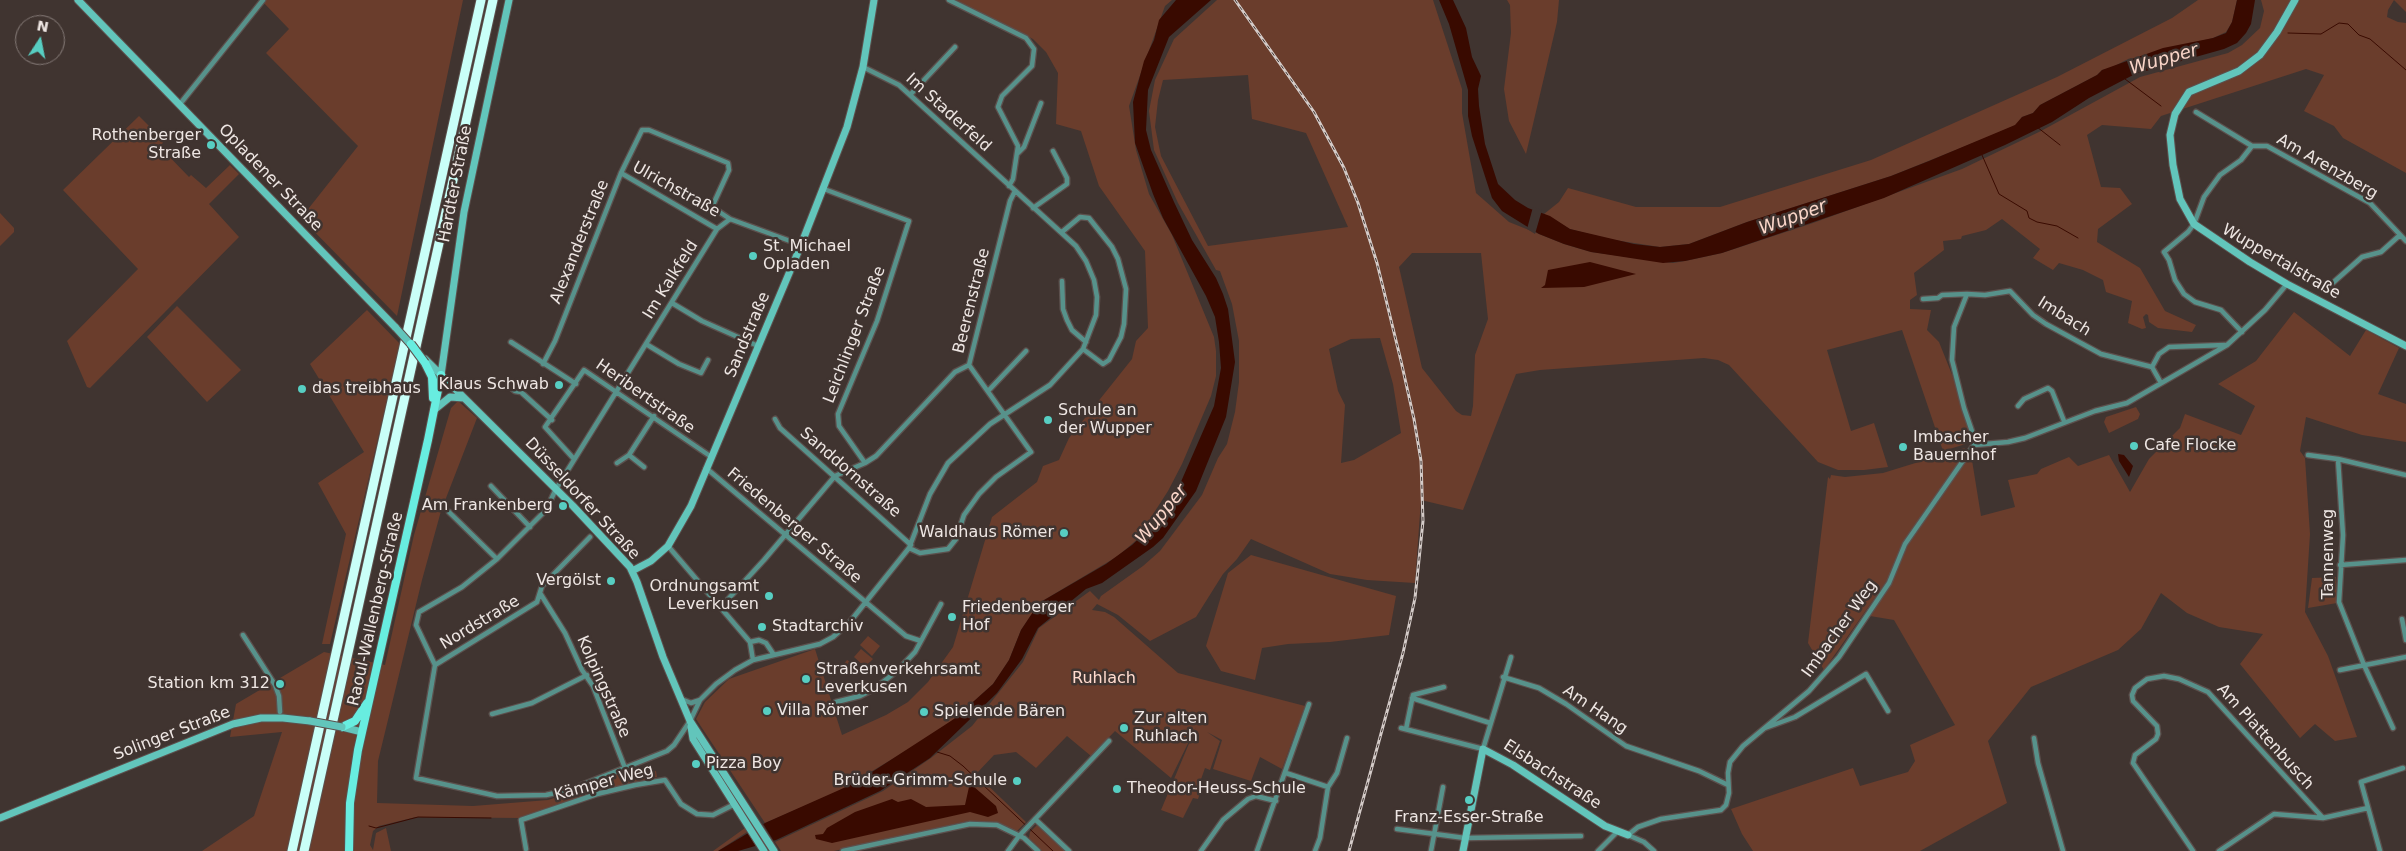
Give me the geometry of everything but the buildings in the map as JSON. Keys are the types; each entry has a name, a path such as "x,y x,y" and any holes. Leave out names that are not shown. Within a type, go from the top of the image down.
{"highway":[{"path":"292,851 481,0"},
{"path":"304,851 493,0"}],"main road":[{"name":"Opladener Straße","path":"78,0 411,344"},
{"name":"Hardter Straße","path":"441,375 460,230 509,0"},
{"name":"Sandstraße","path":"632,571 651,561 668,546 678,532 801,245 847,127 863,67 874,0"},
{"name":"Wuppertalstraße","path":"2294,0 2277,32 2260,55 2239,71 2189,92 2175,114 2170,136 2173,165 2180,200 2194,224 2250,262 2287,284 2406,346"},
{"path":"411,344 425,361 441,375"},
{"path":"425,361 432,382 434,410"},
{"name":"Düsseldorfer Straße","path":"441,375 556,489 617,552 632,571 690,721 693,738 773,850"},
{"name":"Raoul-Wallenberg-Straße","path":"348,851 351,796 362,732 441,375"},
{"path":"434,410 450,397 467,399"},
{"path":"342,728 354,720 370,700"},
{"name":"Solinger Straße","path":"0,818 233,724 270,718 310,721 362,732"},
{"path":"1463,851 1483,749"},
{"name":"Elsbachstraße","path":"1483,749 1492,752 1617,832 1628,835"},
{"name":"Düsseldorfer Straße","path":"753,824 764,851"}],"street":[{"path":"180,104 263,0"},
{"path":"949,0 1026,38 1032,43 1035,54 1032,66 1002,96 998,107 1000,114 1016,140 1017,154 1010,186"},
{"path":"910,95 955,47"},
{"name":"Im Staderfeld","path":"753,660 804,649 833,637 849,623 910,546 930,494 942,470 957,453 1004,414 1050,385 1086,342 1096,315 1097,297 1094,280 1086,261 1062,232 1014,191 893,80 863,67"},
{"path":"1017,154 1024,147 1040,111 1041,103"},
{"name":"Am Arenzberg","path":"2196,112 2252,146 2267,146 2370,203 2406,241"},
{"name":"Alexanderstraße","path":"543,364 555,341 621,173 642,130 649,130 728,163 729,170 712,207 730,219"},
{"name":"Am Arenzberg","path":"2194,224 2204,197 2220,174 2241,160 2252,146"},
{"path":"1033,208 1067,184 1067,178 1054,151"},
{"name":"Ulrichstraße","path":"621,173 718,229 730,219 801,245"},
{"name":"Leichlinger Straße","path":"824,189 910,221 877,321 838,414 840,426 865,462"},
{"name":"Beerenstraße","path":"865,462 876,456 955,372 969,365 1010,200 1014,191"},
{"path":"1062,232 1080,217 1089,218 1112,247 1118,259 1126,289 1124,324 1121,337 1109,360 1103,364 1082,348"},
{"path":"2194,224 2188,232 2164,252 2176,280 2184,294 2196,302 2221,310 2242,332"},
{"name":"Im Kalkfeld","path":"434,665 416,625 419,612 462,587 497,559 546,510 574,458 718,229"},
{"path":"2327,288 2362,257 2380,252 2400,235"},
{"path":"1062,281 1063,309 1067,320 1072,330 1086,342"},
{"path":"1967,294 1954,327 1952,360 1964,408 1976,440 1974,445 2008,442 2025,438 2095,410 2127,403 2227,345 2242,332 2287,284"},
{"name":"Imbach","path":"1923,299 1938,298 1942,295 1985,295 2010,291 2032,315 2093,350 2152,367"},
{"path":"672,303 702,322 758,346"},
{"path":"510,342 576,384"},
{"name":"Im Kalkfeld","path":"646,344 679,364 701,373 708,360"},
{"path":"2161,383 2152,367 2159,354 2169,347 2227,345"},
{"path":"989,390 1026,351"},
{"path":"910,546 920,553 948,549 956,539 964,515 979,494 996,477 1031,452 989,390 969,365"},
{"name":"Heribertstraße","path":"552,420 584,370 617,390 710,456"},
{"path":"509,386 515,391 521,392 552,420 545,427 574,458"},
{"path":"2018,406 2024,399 2048,388 2052,391 2064,421"},
{"path":"617,464 629,455 654,416"},
{"name":"Sanddornstraße","path":"775,419 780,428 900,534 910,546"},
{"name":"Imbacher Weg","path":"1628,835 1638,827 1662,820 1721,810 1726,805 1729,793 1730,762 1743,746 1763,728 1809,691 1838,657 1889,584 1905,544 1949,484 1974,445"},
{"path":"629,455 644,467"},
{"path":"2308,455 2338,459 2406,475"},
{"name":"Tannenweg","path":"2338,459 2343,535 2339,602 2364,664 2394,728"},
{"path":"720,608 835,476 865,462"},
{"name":"Friedenberger Straße","path":"706,468 900,632 921,641"},
{"path":"491,486 530,527"},
{"path":"449,512 497,559"},
{"name":"Nordstraße","path":"590,537 542,586 537,602 434,665 416,778 497,796 521,797 565,792 625,768"},
{"path":"625,768 667,751 674,745 690,721 700,700 728,675 753,660 750,642 668,546"},
{"path":"2340,565 2406,560"},
{"name":"Kolpingstraße","path":"540,593 565,633 582,670 587,675 599,700 625,768"},
{"path":"836,702 860,696 874,689 897,671 916,652 940,604"},
{"path":"2402,619 2406,640"},
{"path":"243,635 275,685 279,696 280,712"},
{"path":"750,642 759,640 766,643 774,656"},
{"path":"1483,749 1503,677 1511,657"},
{"path":"2340,670 2406,657"},
{"path":"1763,728 1775,726 1795,717 1866,674 1888,711"},
{"path":"492,714 532,703 587,675"},
{"name":"Am Plattenbusch","path":"2193,851 2133,763 2135,755 2156,738 2158,734 2157,726 2133,701 2132,694 2135,688 2147,679 2164,676 2179,679 2208,692 2323,818"},
{"name":"Am Hang","path":"1503,677 1539,688 1566,704 1626,746 1699,770 1728,785"},
{"path":"1444,687 1437,687 1413,695 1412,698 1490,722"},
{"name":"Elsbachstraße","path":"1412,698 1403,728 1483,749"},
{"path":"681,699 691,703 700,700"},
{"path":"1257,851 1309,704"},
{"path":"1315,851 1320,838 1328,787 1337,774 1347,738"},
{"path":"2034,738 2038,763 2063,851"},
{"path":"1008,851 1024,830 1109,741"},
{"path":"2380,851 2361,782 2403,768"},
{"path":"1286,773 1328,787"},
{"name":"Kämper Weg","path":"526,849 521,820 597,794 635,785 665,780 681,804 697,814 713,815 739,802"},
{"path":"1431,851 1436,834 1443,787"},
{"path":"1201,851 1223,820 1248,799 1256,796 1276,801"},
{"path":"2218,851 2274,814 2323,818 2368,808"},
{"path":"1035,819 1069,851"},
{"path":"843,851 862,849 970,824 997,826 1019,836 1038,851"},
{"path":"1397,828 1465,838 1581,836"},
{"path":"1598,851 1617,832"},
{"name":"Elsbachstraße","path":"1628,835 1644,842 1654,851"}],"green space":[{"path":"261,0 463,0 397,316 301,218 358,146 266,53 289,29"},
{"path":"955,0 1172,0 1165,6 1129,106 1136,150 1149,194 1172,235 1214,337 1216,376 1211,396 1182,464 1168,491 1148,522 1148,530 1118,556 1039,603 1021,630 1009,660 993,684 936,733 837,792 765,823 696,719 705,702 729,679 815,649 842,735 886,715 908,702 928,682 953,647 992,517 1037,482 1043,466 1059,460 1069,438 1132,359 1136,341 1148,328 1145,251 1099,186 1081,131 1056,124 1058,73 1046,52 1033,39"},
{"name":"Ruhlach","path":"1217,0 1433,0 1462,89 1462,113 1476,193 1509,222 1564,244 1591,252 1673,263 1722,253 1813,223 1962,169 2041,131 2140,77 2228,53 2242,45 2260,28 2264,11 2261,0 2394,0 2388,10 2387,17 2406,23 2406,173 2343,138 2334,126 2304,111 2324,75 2306,69 2161,116 2151,129 2102,125 2087,135 2101,187 2120,188 2132,204 2098,229 2097,242 2140,268 2165,311 2196,325 2192,332 2158,328 2149,322 2148,315 2146,314 2143,317 2146,328 2142,329 2128,323 2132,301 2106,292 2103,280 2083,270 2059,263 2053,270 2033,258 2040,249 2002,219 1986,230 1962,236 1961,239 1943,241 1944,250 1914,273 1917,295 1910,300 1910,309 1931,310 1927,330 1939,342 1953,377 1972,435 1972,441 1969,443 1943,451 1902,330 1827,350 1851,431 1874,423 1888,467 1864,470 1838,470 1818,462 1729,365 1718,360 1704,358 1540,370 1516,374 1463,510 1421,500 1415,583 1367,580 1330,574 1251,539 1237,559 1223,574 1196,617 1150,641 1118,615 1097,604 1092,610 1105,612 1114,617 1178,673 1305,706 1282,769 1260,757 1251,781 1213,769 1222,740 1207,732 1220,741 1210,770 1205,768 1199,785 1202,787 1198,799 1193,798 1183,818 1161,810 1196,727 1171,778 1115,731 1091,756 1067,736 1036,768 1016,752 994,755 976,774 1026,822 1016,832 995,822 968,821 834,851 781,851 775,842 883,791 931,758 972,726 1023,662 1039,628 1090,591 1099,600 1101,596 1143,566 1160,551 1202,495 1218,458 1227,444 1235,412 1239,382 1239,341 1232,304 1220,271 1216,270 1178,203 1154,150 1149,111 1155,80 1174,39","holes":["1248,75 1252,119 1306,133 1348,227 1208,246 1161,156 1155,127 1158,100 1163,80","1412,253 1481,253 1488,319 1475,355 1471,416 1462,415 1456,411 1422,368 1399,267","1380,338 1393,384 1401,433 1354,460 1341,463 1345,405 1338,391 1329,349 1351,339"]},
{"path":"1507,0 1559,0 1557,22 1526,154 1509,121 1504,89 1511,33 1510,5"},
{"path":"2198,0 2237,0 2232,22 2226,32 2213,38 2126,60 2111,68 2102,70 2097,75 2040,105 2033,113 2022,117 2016,125 1891,176 1747,222 1689,244 1660,247 1608,239 1570,229 1544,214 1559,202 1568,188 1636,207 1720,207 1871,160 2057,77 2172,18"},
{"path":"2394,0 2406,0 2406,12"},
{"path":"139,116 164,141 160,147 189,177 191,175 206,188 230,165 239,174 209,204 239,237 90,388 87,387 67,341 138,269 63,190"},
{"path":"0,213 14,228 14,232 0,246"},
{"path":"177,306 241,370 207,402 147,337"},
{"path":"367,310 400,344 330,644 322,644 346,534 318,483 364,452 310,364"},
{"path":"2294,312 2350,356 2366,330 2399,348 2378,394 2406,404 2406,442 2362,435 2306,417 2300,451 2305,458 2310,534 2305,612 2328,656 2357,737 2335,741 2315,724 2300,738 2240,664 2263,634 2219,627 2187,613 2161,593 2141,629 2118,650 2031,687 1988,741 2007,803 1920,851 1753,851 1742,834 1731,809 1853,768 1860,786 1908,772 1915,761 1910,745 1955,725 1894,620 1870,616 1893,580 1908,545 1971,454 1981,516 2015,507 2008,480 2037,474 2041,469 2069,457 2078,466 2109,455 2130,492 2149,459 2180,428 2185,414 2241,435 2255,406 2218,384 2256,361"},
{"path":"458,401 477,418 441,511 422,580 378,761 377,803 473,806 548,800 585,788 632,768 639,769 640,775 656,771 657,777 519,818 416,817 379,826 373,831 370,845 373,850 376,833 386,828 391,851 202,851 254,816 282,732 230,737 236,704 324,652 385,665 414,535 451,408"},
{"path":"2136,407 2140,414 2138,419 2109,433 2104,422 2106,417"},
{"path":"1964,448 1969,451 1903,542 1888,579 1824,670 1808,643 1828,477 1830,479 1831,475 1845,477 1883,473"},
{"path":"1251,555 1396,596 1389,635 1262,648 1255,680 1221,671 1206,646 1228,573"},
{"path":"2336,577 2337,603 2308,608 2312,578"},
{"path":"868,636 880,646 872,656 860,645"},
{"path":"861,649 873,659 865,667 854,657"},
{"path":"847,660 857,666 842,673 839,670"},
{"path":"1037,825 1066,851 1042,851 1029,838 1030,832"},
{"path":"745,828 747,832 718,851 713,851"}],"water":[{"name":"Wupper","path":"1176,0 1211,0 1169,37 1148,90 1146,130 1151,150 1174,202 1192,240 1216,278 1223,294 1228,309 1235,362 1226,417 1196,491 1163,538 1153,547 1102,583 1086,589 1038,628 1022,659 997,693 930,758 880,791 776,840 738,851 718,851 765,823 855,783 954,719 993,684 1009,660 1021,630 1039,603 1106,564 1132,545 1148,530 1180,484 1214,406 1221,368 1219,342 1215,317 1206,296 1163,218 1153,194 1135,143 1133,102 1144,61 1154,40 1159,20"},
{"name":"Wupper","path":"1439,0 1453,0 1466,28 1472,57 1481,76 1478,89 1479,106 1485,144 1498,184 1515,200 1528,208 1550,216 1570,229 1634,244 1660,247 1689,244 1747,222 1891,176 1929,161 2015,125 2022,117 2033,113 2040,105 2097,75 2102,70 2163,48 2213,38 2226,33 2232,22 2237,0 2255,0 2251,24 2246,33 2237,43 2224,49 2135,74 2089,98 2052,122 2005,145 1884,198 1722,253 1685,261 1663,263 1591,252 1564,244 1539,234 1502,211 1492,198 1472,136 1468,116 1468,90 1449,24"},
{"path":"1590,262 1636,274 1584,287 1541,288 1545,285 1548,270"},
{"path":"2118,454 2124,455 2133,466 2129,477 2119,461"},
{"path":"973,786 996,806 998,813 988,817 970,812 832,843 816,839 815,835 823,834 827,828 855,812 892,799 898,802 911,799 926,807 965,805 969,787"}],"pier":[{"path":"1533,207 1542,210 1535,234 1527,229"},
{"path":"762,822 775,843 757,848 746,830"}],"waterway":[{"path":"2288,33 2321,34 2339,23 2348,24 2359,35 2370,39 2406,70"},
{"name":"Wupper","path":"2125,79 2161,106"},
{"path":"2037,127 2060,145"},
{"name":"Imbach","path":"1982,155 1999,194 2027,211 2029,218 2037,222 2057,226 2078,238"},
{"path":"937,752 950,756 963,766 1053,851"},
{"path":"369,826 376,828 418,817 491,818"}],"railway":[{"path":"1235,0 1314,112 1344,168 1358,203 1377,263 1414,419 1421,461 1423,521 1415,598 1403,653 1349,851"}],"place":[{"name":"Rothenberger Straße","path":"211,145"},
{"name":"St. Michael Opladen","path":"753,256"},
{"name":"Klaus Schwab","path":"559,385"},
{"name":"das treibhaus","path":"302,389"},
{"name":"Schule an der Wupper","path":"1048,420"},
{"name":"Cafe Flocke","path":"2134,446"},
{"name":"Imbacher Bauernhof","path":"1903,447"},
{"name":"Am Frankenberg","path":"563,506"},
{"name":"Waldhaus Römer","path":"1064,533"},
{"name":"Vergölst","path":"611,581"},
{"name":"Ordnungsamt Leverkusen","path":"769,596"},
{"name":"Friedenberger Hof","path":"952,617"},
{"name":"Stadtarchiv","path":"762,627"},
{"name":"Straßenverkehrsamt Leverkusen","path":"806,679"},
{"name":"Station km 312","path":"280,684"},
{"name":"Villa Römer","path":"767,711"},
{"name":"Spielende Bären","path":"924,712"},
{"name":"Zur alten Ruhlach","path":"1124,728"},
{"name":"Pizza Boy","path":"696,764"},
{"name":"Brüder-Grimm-Schule","path":"1017,781"},
{"name":"Theodor-Heuss-Schule","path":"1117,789"},
{"name":"Franz-Esser-Straße","path":"1469,800"}]}
